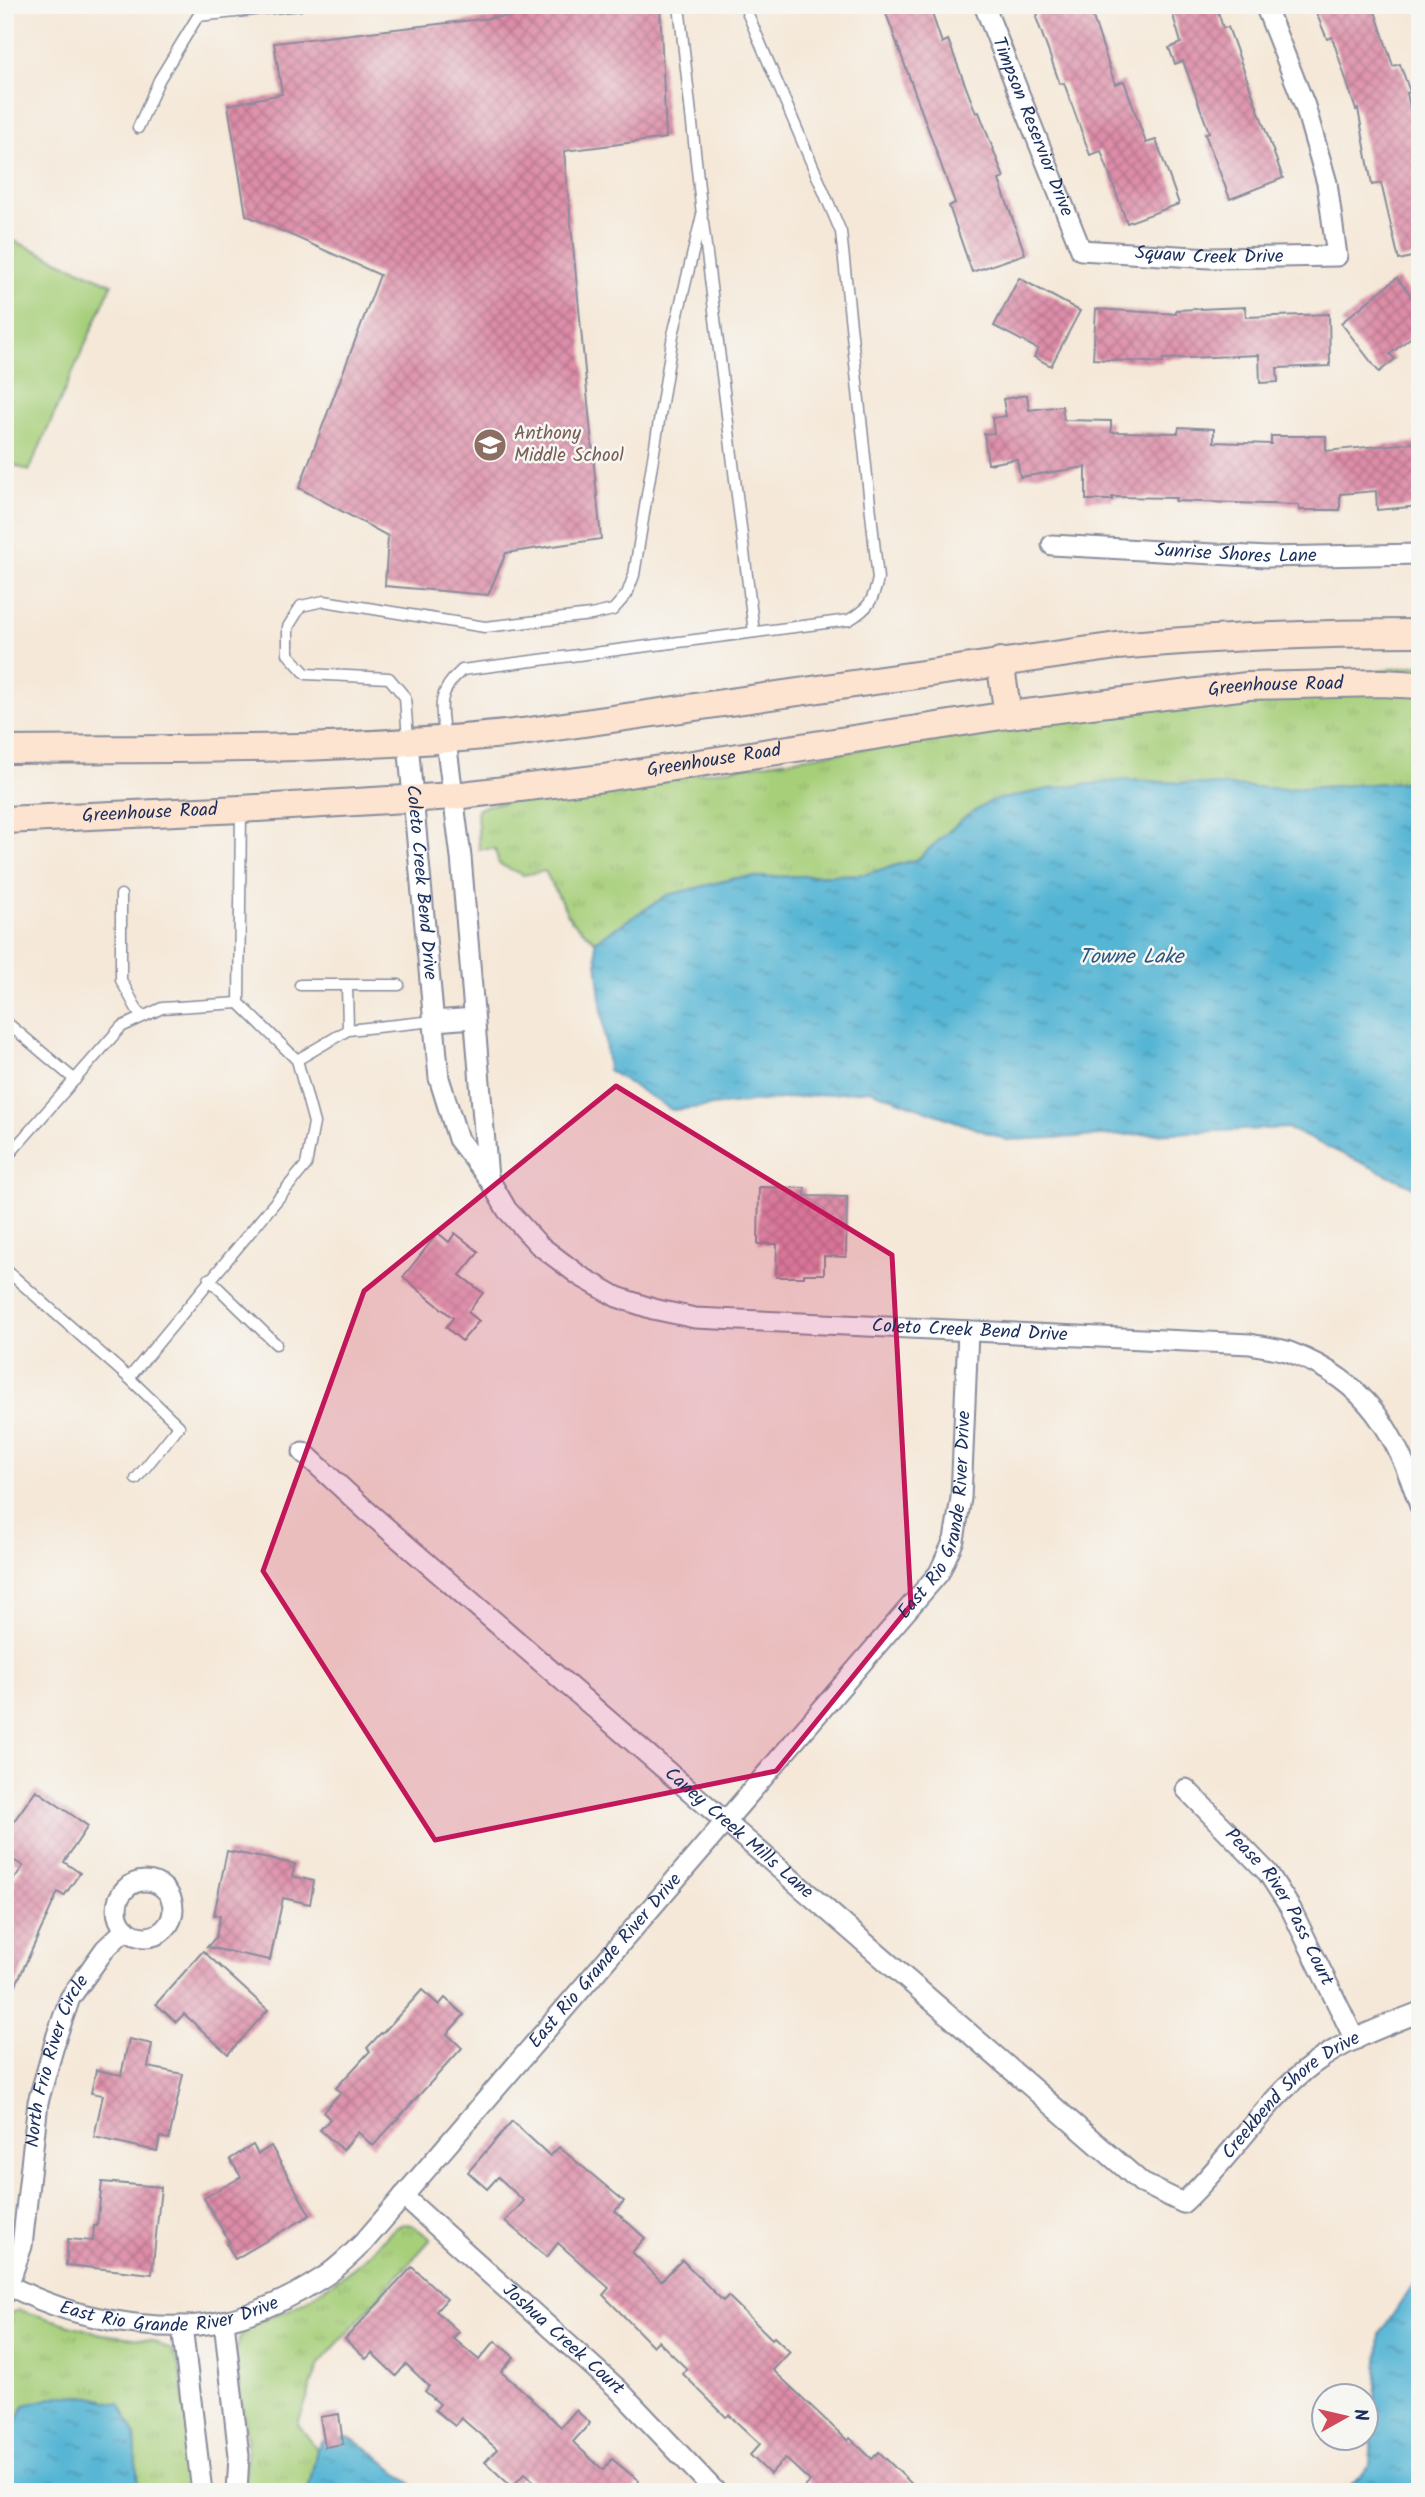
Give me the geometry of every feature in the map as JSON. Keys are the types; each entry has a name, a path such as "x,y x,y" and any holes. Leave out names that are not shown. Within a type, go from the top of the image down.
{"main road":[{"path":"5,750 287,747 446,741 1118,646 1202,638 1420,633"},
{"path":"1000,661 1008,715"},
{"name":"Greenhouse Road","path":"5,820 454,796 603,778 1008,715 1247,685 1420,685"}],"street":[{"name":"Timpson Reservior Drive","path":"984,5 1081,250"},
{"name":"Squaw Creek Drive","path":"1081,250 1210,258 1336,256 1324,170 1305,106 1265,5"},
{"name":"Sunrise Shores Lane","path":"1052,545 1267,557 1420,554"},
{"name":"Coleto Creek Bend Drive","path":"446,741 461,857 489,1179"},
{"name":"Coleto Creek Bend Drive","path":"408,743 439,1078 457,1139 489,1179 507,1210 539,1245 580,1276 617,1297 653,1309 695,1318 1250,1344 1290,1352 1328,1370 1364,1398 1392,1435 1420,1506"},
{"path":"434,1021 474,1018"},
{"name":"East Rio Grande River Drive","path":"7,2288 61,2308 128,2323 182,2326 224,2321 264,2308 324,2278 363,2243 939,1573 954,1541 961,1498 968,1331"},
{"name":"Caney Creek Mills Lane","path":"303,1452 367,1511 1142,2183 1183,2203"},
{"name":"Pease River Pass Court","path":"1186,1789 1268,1873 1291,1909 1354,2040"},
{"name":"North Frio River Circle","path":"7,2288 22,2246 38,2102 57,2035 70,1998 105,1950 126,1929"},
{"name":"Creekbend Shore Drive","path":"1183,2203 1209,2179 1278,2097 1313,2064 1354,2040 1420,2012"},
{"name":"Joshua Creek Court","path":"404,2196 618,2389 716,2492"},
{"path":"224,2321 239,2456 237,2492"},
{"path":"182,2326 202,2492"}],"lane":[{"path":"138,128 159,80 198,16 300,5"},
{"path":"679,5 702,215 754,632"},
{"path":"446,741 442,697 449,681 462,670 849,620 864,611 874,596 878,579 841,232 744,5"},
{"path":"408,743 405,697 389,678 306,674 288,654 288,627 301,606 324,601 485,627 613,610 628,594 634,575 673,335 702,215"},
{"path":"130,1378 209,1279 306,1165 314,1123 297,1060 239,1003 241,809"},
{"path":"121,895 121,980 141,1017"},
{"path":"300,985 399,985"},
{"path":"347,985 348,1030"},
{"path":"5,1159 121,1027 162,1008 239,1003"},
{"path":"5,1021 75,1080"},
{"path":"297,1060 348,1030 434,1021"},
{"path":"5,1269 130,1378 179,1426 136,1479"},
{"path":"209,1279 276,1344"}],"highlighted area":[{"path":"616,1086 892,1255 911,1605 776,1771 435,1840 263,1571 364,1291"}],"green space":[{"path":"5,237 112,284 29,471 5,461"},
{"path":"1420,665 1420,781 1286,789 1127,780 965,817 918,859 865,874 736,878 668,895 595,941 571,920 545,871 523,875 499,864 495,849 479,849 477,810 488,805"},
{"path":"403,2224 412,2225 431,2239 319,2364 298,2424 317,2449 308,2492 245,2492 247,2439 235,2353 241,2336 250,2326 298,2305 334,2282 361,2262 392,2230"},
{"path":"19,2310 101,2334 150,2340 172,2350 180,2367 195,2492 138,2492 135,2434 120,2405 91,2397 64,2395 24,2405 5,2449 5,2315"}],"water":[{"name":"Towne Lake","path":"1127,780 1286,789 1420,781 1420,1190 1287,1128 1007,1140 870,1090 672,1110 608,1070 595,941 668,895 736,878 866,874 918,859 965,817 991,801 1054,788"},
{"path":"1420,2274 1420,2492 1344,2492 1370,2465 1371,2452 1380,2452 1380,2382 1376,2382 1380,2334"},
{"path":"64,2395 91,2397 120,2404 135,2434 138,2492 5,2492 5,2449 24,2405"},
{"path":"349,2437 373,2452 420,2492 308,2492 317,2449 322,2441"}],"building":[{"path":"602,5 660,5 666,138 564,151 601,539 506,553 488,595 385,586 388,536 299,488 380,275 246,215 228,105 282,94 274,43"},
{"path":"883,5 929,5 942,43 948,40 976,113 979,112 1004,178 999,180 1025,254 972,272 949,206 955,203"},
{"path":"1035,5 1089,5 1115,84 1124,81 1146,143 1156,140 1179,204 1127,223 1101,151 1090,155 1064,83 1060,84 1036,17"},
{"path":"1170,5 1216,5 1223,28 1228,27 1283,178 1230,199 1205,134 1209,132 1183,61 1175,64 1169,48 1181,43"},
{"path":"1313,5 1373,5 1393,66 1400,64 1410,92 1407,93 1416,137 1420,137 1420,255 1399,260 1381,183 1372,185 1358,109 1356,110 1332,37 1327,39"},
{"path":"1019,278 1080,311 1051,366 1034,357 1038,349 994,326"},
{"path":"1397,278 1420,306 1420,330 1390,354 1395,359 1379,372 1341,323"},
{"path":"1245,307 1246,317 1329,314 1330,366 1277,368 1278,382 1260,383 1259,355 1163,359 1163,363 1093,359 1096,309 1176,314 1176,310"},
{"path":"1027,395 1029,410 1062,406 1064,420 1111,421 1111,432 1178,433 1179,427 1214,429 1214,442 1271,444 1271,436 1326,436 1326,451 1420,442 1420,506 1377,510 1376,491 1340,494 1340,510 1299,510 1299,505 1175,501 1176,498 1112,497 1112,500 1086,500 1086,467 1020,477 1017,459 988,464 984,434 994,433 992,418 1006,416 1003,399"},
{"path":"759,1187 805,1188 805,1196 847,1197 846,1257 824,1256 824,1274 776,1277 777,1244 758,1244"},
{"path":"438,1233 449,1242 455,1233 479,1252 460,1275 483,1293 468,1312 479,1321 462,1341 446,1327 453,1318 403,1277"},
{"path":"36,1790 88,1826 64,1862 80,1873 64,1896 58,1892 5,2009 5,1892 23,1866 5,1855 5,1815 14,1821"},
{"path":"227,1851 295,1864 292,1876 314,1881 310,1904 283,1898 270,1960 207,1947 216,1937 220,1916 214,1915"},
{"path":"203,1951 268,2010 228,2054 184,2014 176,2022 156,2004"},
{"path":"422,1990 439,2005 445,1998 464,2015 447,2034 462,2048 373,2146 358,2132 343,2150 320,2130 330,2119 323,2112 341,2092 336,2088 370,2051 367,2048"},
{"path":"129,2039 152,2044 148,2067 183,2074 169,2139 160,2137 157,2151 94,2137 103,2095 91,2093 96,2070 121,2075"},
{"path":"512,2121 550,2156 559,2147 624,2201 615,2211 645,2238 632,2252 661,2281 682,2260 723,2301 728,2296 772,2339 774,2337 790,2352 773,2370 848,2441 850,2438 872,2459 879,2452 920,2492 799,2492 810,2481 785,2458 770,2474 750,2455 760,2444 729,2415 726,2417 683,2374 687,2369 658,2341 653,2346 603,2295 609,2288 558,2243 547,2257 505,2221 524,2201 498,2177 487,2189 468,2172"},
{"path":"253,2145 258,2154 271,2146 310,2215 235,2259 227,2244 230,2243 204,2198 241,2177 230,2159"},
{"path":"102,2182 161,2187 152,2274 66,2265 68,2239 93,2241"},
{"path":"412,2267 447,2299 436,2311 459,2332 453,2338 479,2360 495,2341 514,2357 501,2372 561,2427 576,2410 590,2423 573,2442 603,2470 612,2459 639,2481 632,2492 545,2492 525,2473 512,2487 485,2462 497,2449 461,2418 455,2426 435,2410 440,2404 425,2391 429,2386 406,2364 396,2376 372,2353 366,2359 345,2339"},
{"path":"339,2414 343,2444 325,2447 320,2417"}],"place":[{"name":"Anthony Middle School","path":"490,445"}]}
